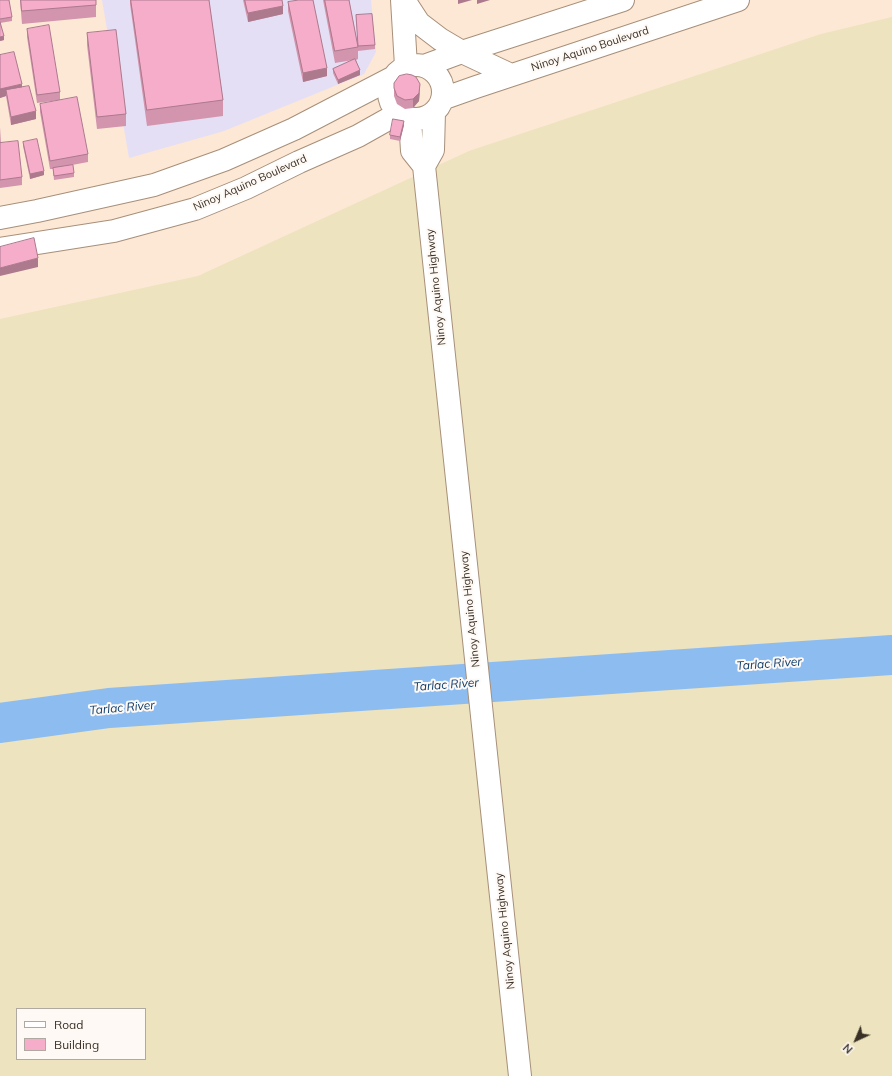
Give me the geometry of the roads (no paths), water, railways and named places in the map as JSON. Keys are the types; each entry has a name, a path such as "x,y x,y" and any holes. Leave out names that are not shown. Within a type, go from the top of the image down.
{"main road":[{"path":"403,0 420,24 440,39 462,52 511,75"},
{"path":"403,0 407,70"},
{"path":"0,218 37,212 154,186 224,160 294,129 407,70 623,0"},
{"name":"Ninoy Aquino Boulevard","path":"438,106 511,75 738,0"},
{"path":"424,173 433,150 438,106 443,89 440,79 433,71 407,70 389,88 389,97 392,106 404,116 422,118 438,106"},
{"path":"404,116 412,151 424,173"},
{"name":"Ninoy Aquino Boulevard","path":"0,249 114,231 195,209 246,188 299,162 404,116"},
{"name":"Ninoy Aquino Highway","path":"424,173 520,1076"}],"waterway":[{"name":"Tarlac River","path":"0,723 109,708 892,655"}]}
